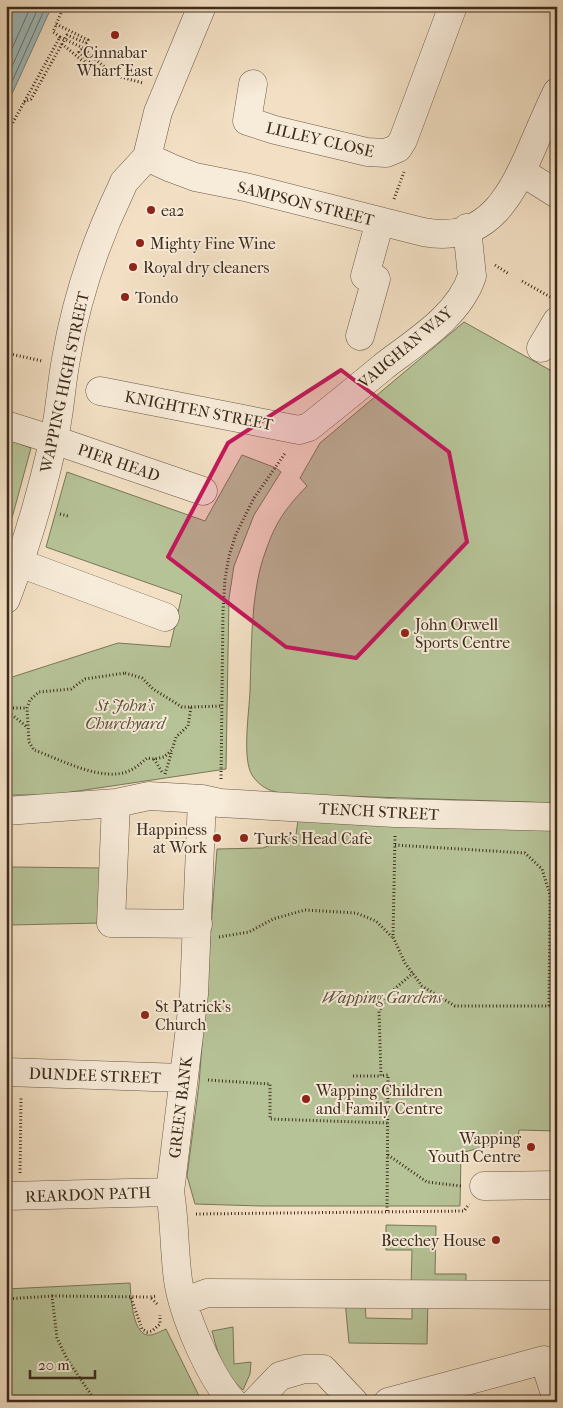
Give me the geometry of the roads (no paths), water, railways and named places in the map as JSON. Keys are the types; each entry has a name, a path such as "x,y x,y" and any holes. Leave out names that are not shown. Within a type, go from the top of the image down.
{"street":[{"path":"147,157 155,120 202,6"},
{"name":"LILLEY CLOSE","path":"253,84 247,120 275,130 367,152 386,153 398,148 404,140 452,6"},
{"path":"468,228 485,220 507,198 522,172 557,92"},
{"name":"SAMPSON STREET","path":"147,157 195,177 245,187 437,234 449,234 468,228"},
{"name":"WAPPING HIGH STREET","path":"6,599 13,560 44,480 54,440 66,359 80,294 99,238 124,182 147,157"},
{"path":"522,172 557,194"},
{"path":"360,336 376,279 365,276 380,221"},
{"name":"VAUGHAN WAY","path":"299,430 309,427 438,324 457,304 472,276 468,228"},
{"path":"541,348 557,321"},
{"name":"KNIGHTEN STREET","path":"62,384 299,430"},
{"name":"PIER HEAD","path":"6,425 203,491"},
{"path":"13,560 165,617"},
{"name":"TENCH STREET","path":"6,811 116,802 149,796 396,813 557,817"},
{"name":"GREEN BANK","path":"211,801 206,931 194,994 183,1078 172,1203 178,1280 182,1298 202,1352 226,1395 233,1402"},
{"path":"116,802 111,923 206,931"},
{"name":"DUNDEE STREET","path":"14,1072 183,1078"},
{"path":"484,1186 557,1184"},
{"name":"REARDON PATH","path":"13,1196 172,1203"},
{"path":"182,1298 206,1293 557,1295"},
{"path":"388,1402 431,1396 544,1360 557,1400"},
{"path":"256,1402 280,1376 304,1369 323,1369 354,1402"}],"water":[{"path":"6,6 52,6 6,107"}],"place":[{"name":"Cinnabar Wharf East","path":"115,35"},
{"name":"ea2","path":"151,210"},
{"name":"Mighty Fine Wine","path":"140,243"},
{"name":"Royal dry cleaners","path":"133,267"},
{"name":"Tondo","path":"125,297"},
{"name":"John Orwell Sports Centre","path":"405,633"},
{"name":"Happiness at Work","path":"217,838"},
{"name":"Turk's Head Cafe","path":"244,838"},
{"name":"St Patrick's Church","path":"145,1015"},
{"name":"Wapping Children and Family Centre","path":"306,1099"},
{"name":"Wapping Youth Centre","path":"531,1147"},
{"name":"Beechey House","path":"496,1240"}],"park label":[{"name":"St John's Churchyard","path":"125,714"},
{"name":"Wapping Gardens","path":"382,997"}]}
